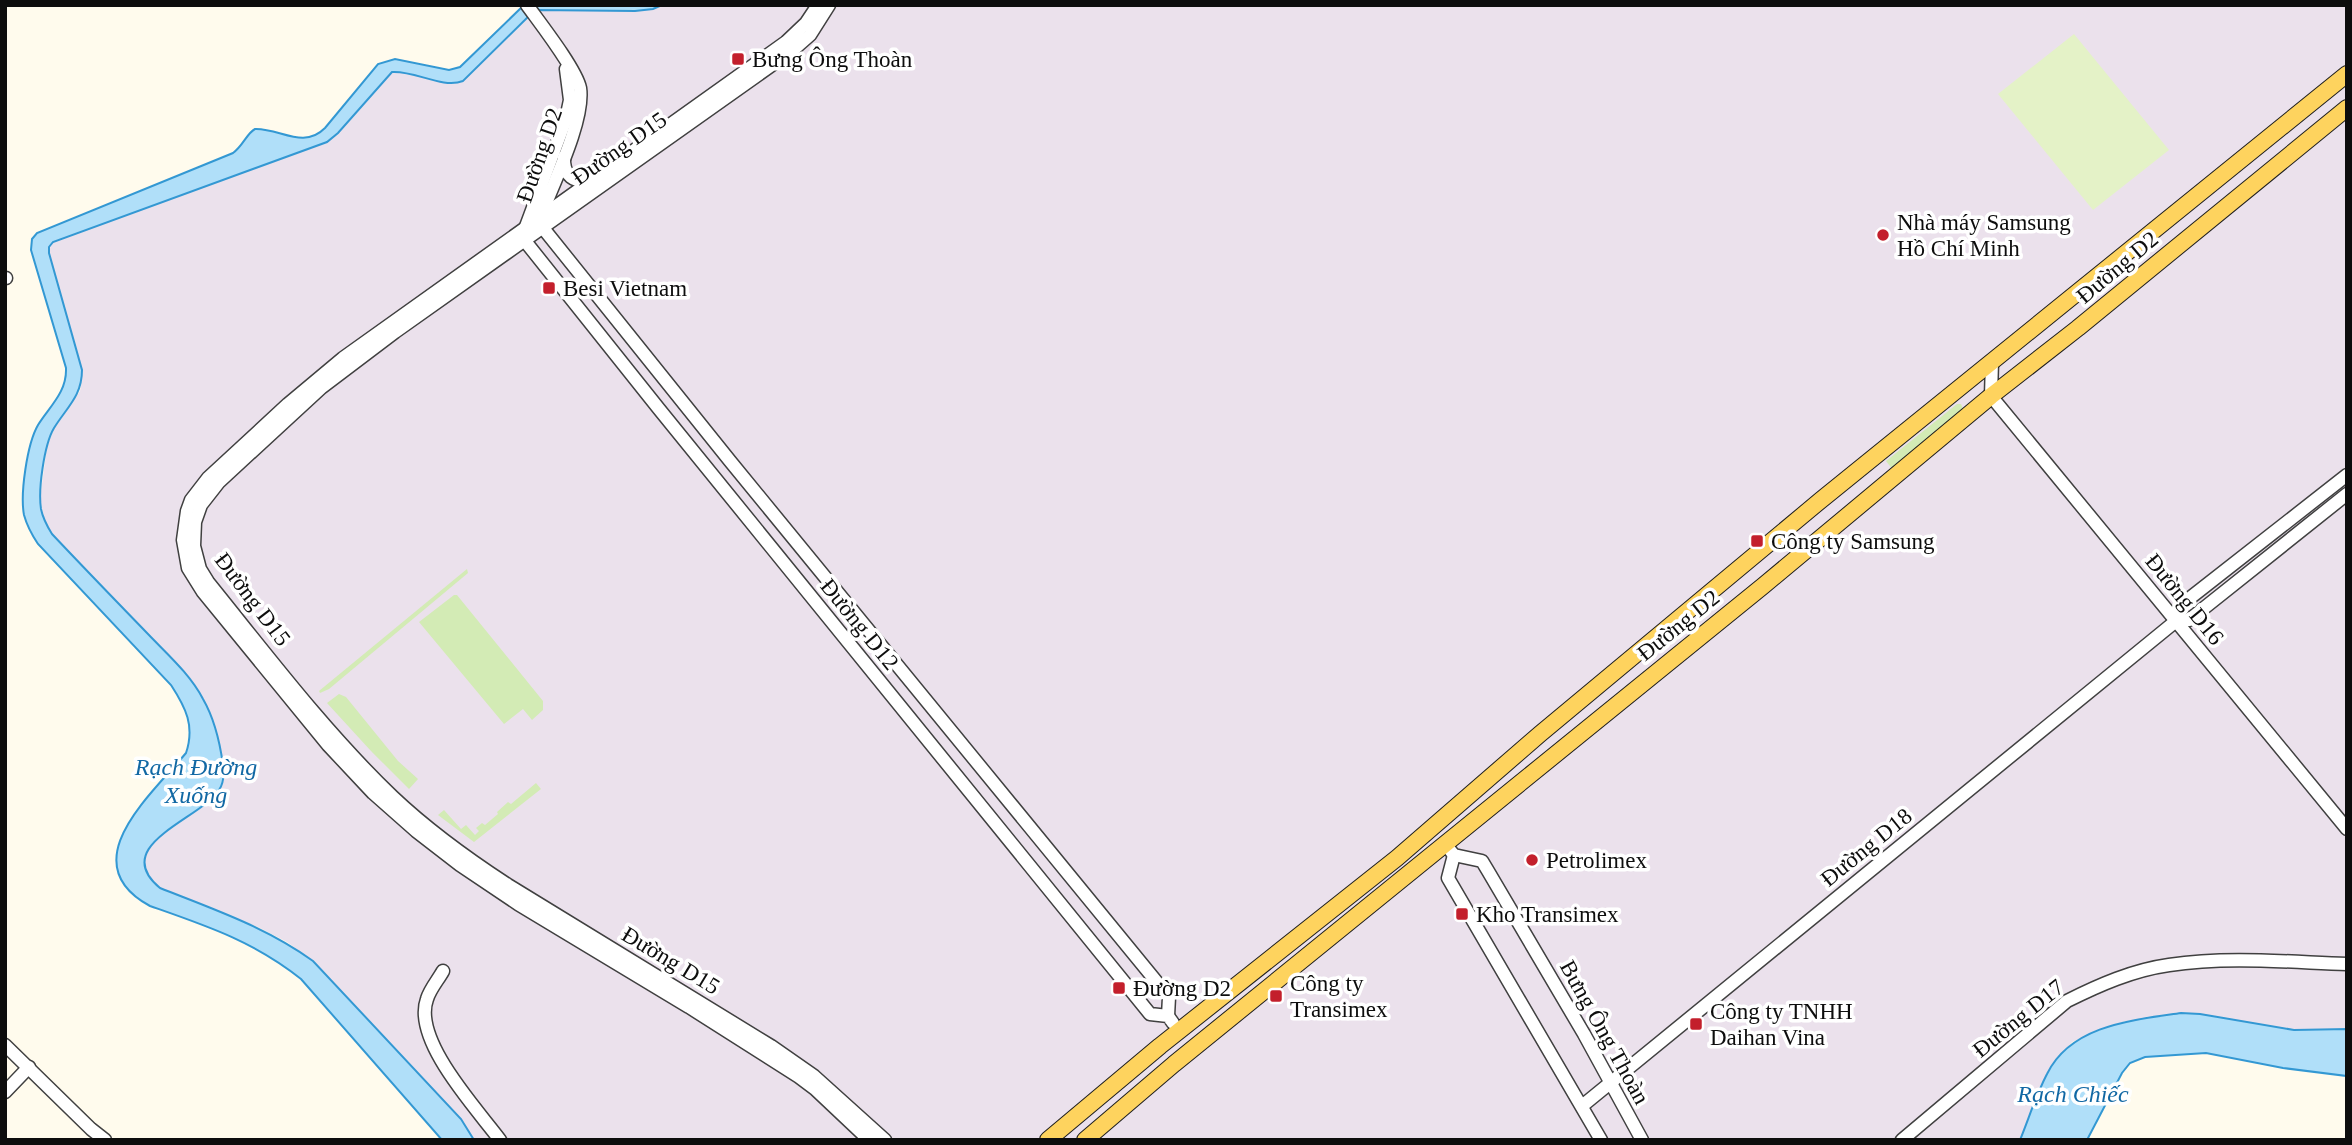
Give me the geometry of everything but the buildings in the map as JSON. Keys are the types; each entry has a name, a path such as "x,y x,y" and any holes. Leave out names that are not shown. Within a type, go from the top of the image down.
{"main road":[{"name":"Đường D2","path":"1048,1140 1218,999 1398,858 1484,782 1486,773 1511,751 1523,748 1956,389 2347,73"},
{"name":"Đường D2","path":"1085,1140 1166,1079 1174,1064 1195,1051 1450,850 1991,396 2347,108"},
{"name":"Đường D2","path":"2210,219 2228,215 2347,118"},
{"path":"1433,827 1450,850"},
{"path":"1179,1031 1195,1051"},
{"name":"Đường D2","path":"1035,1140 1138,1056 1160,1046"},
{"name":"Đường D2","path":"1093,1140 1148,1090"}],"street":[{"name":"Đường D2","path":"527,5 577,80 580,98 576,124 541,223"},
{"name":"Đường D15","path":"541,223 592,181 786,43 806,23 818,5"},
{"name":"Đường D15","path":"829,5 810,35 793,50 541,223 321,388 206,496 195,522 194,547 200,569 216,593 342,746 421,822 477,865 771,1046 814,1076 885,1140"},
{"name":"Đường D2","path":"525,235 569,109 569,81 564,58"},
{"path":"565,154 567,174 576,181 592,181"},
{"name":"Đường D12","path":"541,223 730,461 1169,996 1168,1016 1179,1031"},
{"name":"Đường D15","path":"525,235 343,358 288,404 208,478 191,500 184,520 183,550 188,568 203,592 328,745 373,793 416,831 518,904 799,1077 869,1140"},
{"name":"Đường D12","path":"525,235 712,475 1150,1014 1168,1016"},
{"path":"1991,396 1992,362"},
{"name":"Đường D16","path":"1991,396 2347,830"},
{"path":"712,475 730,461"},
{"name":"Đường D18","path":"1582,1106 2176,621 2181,605 2347,475"},
{"name":"Đường D18","path":"2176,621 2189,620 2347,494"},
{"path":"1450,850 1448,878 1601,1140"},
{"name":"Bưng Ông Thoàn","path":"1450,850 1482,861 1584,1034 1642,1140"},
{"name":"Đường D17","path":"1902,1140 2067,1001 2097,986 2129,974 2166,965 2215,960 2347,964"},
{"path":"443,971 426,999 425,1013 433,1048 500,1140"},
{"path":"5,1045 105,1140"},
{"path":"5,1092 29,1067"},
{"path":"82,1140 92,1129"}],"shaded area":[{"path":"662,5 2347,5 2347,1029 2294,1030 2181,1013 2126,1021 2104,1028 2072,1042 2048,1071 2020,1140 474,1140 461,1119 313,961 287,942 258,927 160,888 151,881 145,869 149,847 224,775 222,761 212,717 191,679 52,534 45,522 40,499 47,446 54,429 80,391 82,380 82,370 49,247 53,242 327,142 392,72 400,71 452,83 535,10 635,11"}],"green space":[{"path":"2074,34 2169,150 2093,210 1998,94"},
{"path":"1957,404 1961,404 1963,409 1893,470 1886,461"},
{"path":"467,569 468,573 329,689 320,693 319,691"},
{"path":"457,595 543,701 543,710 532,720 523,709 504,724 419,622"},
{"path":"339,694 346,697 398,761 418,779 409,789 327,703"},
{"path":"536,783 541,789 474,842 438,815 444,810 461,829 466,825 475,835 479,831 476,828 482,823 485,825 508,802 511,804"}],"water":[{"name":"Rạch Đường Xuống","path":"524,5 662,5 635,11 535,10 463,81 446,83 392,72 327,142 53,242 49,247 82,370 77,394 54,428 47,445 40,491 43,516 52,534 192,681 210,714 222,757 223,778 219,790 209,801 163,834 151,846 145,859 147,873 160,888 258,928 313,961 461,1119 474,1140 442,1140 301,979 247,944 150,906 127,889 117,870 117,850 125,829 154,789 186,753 190,734 188,718 171,685 38,544 25,519 24,482 34,433 61,392 66,377 66,368 31,250 32,239 37,233 233,153 255,129 300,138 317,134 378,64 395,59 449,70 460,67"},
{"name":"Rạch Chiếc","path":"2181,1013 2294,1030 2347,1029 2347,1076 2283,1068 2206,1053 2145,1057 2130,1063 2122,1073 2087,1140 2020,1140 2047,1074 2071,1045 2087,1035 2124,1022"}],"place":[{"name":"Bưng Ông Thoàn","path":"738,59"},
{"name":"Nhà máy Samsung Hồ Chí Minh","path":"1883,235"},
{"name":"Besi Vietnam","path":"549,288"},
{"name":"Công ty Samsung","path":"1757,541"},
{"name":"Petrolimex","path":"1532,860"},
{"name":"Kho Transimex","path":"1462,914"},
{"name":"Đường D2","path":"1119,988"},
{"name":"Công ty Transimex","path":"1276,996"},
{"name":"Công ty TNHH Daihan Vina","path":"1696,1024"}]}
